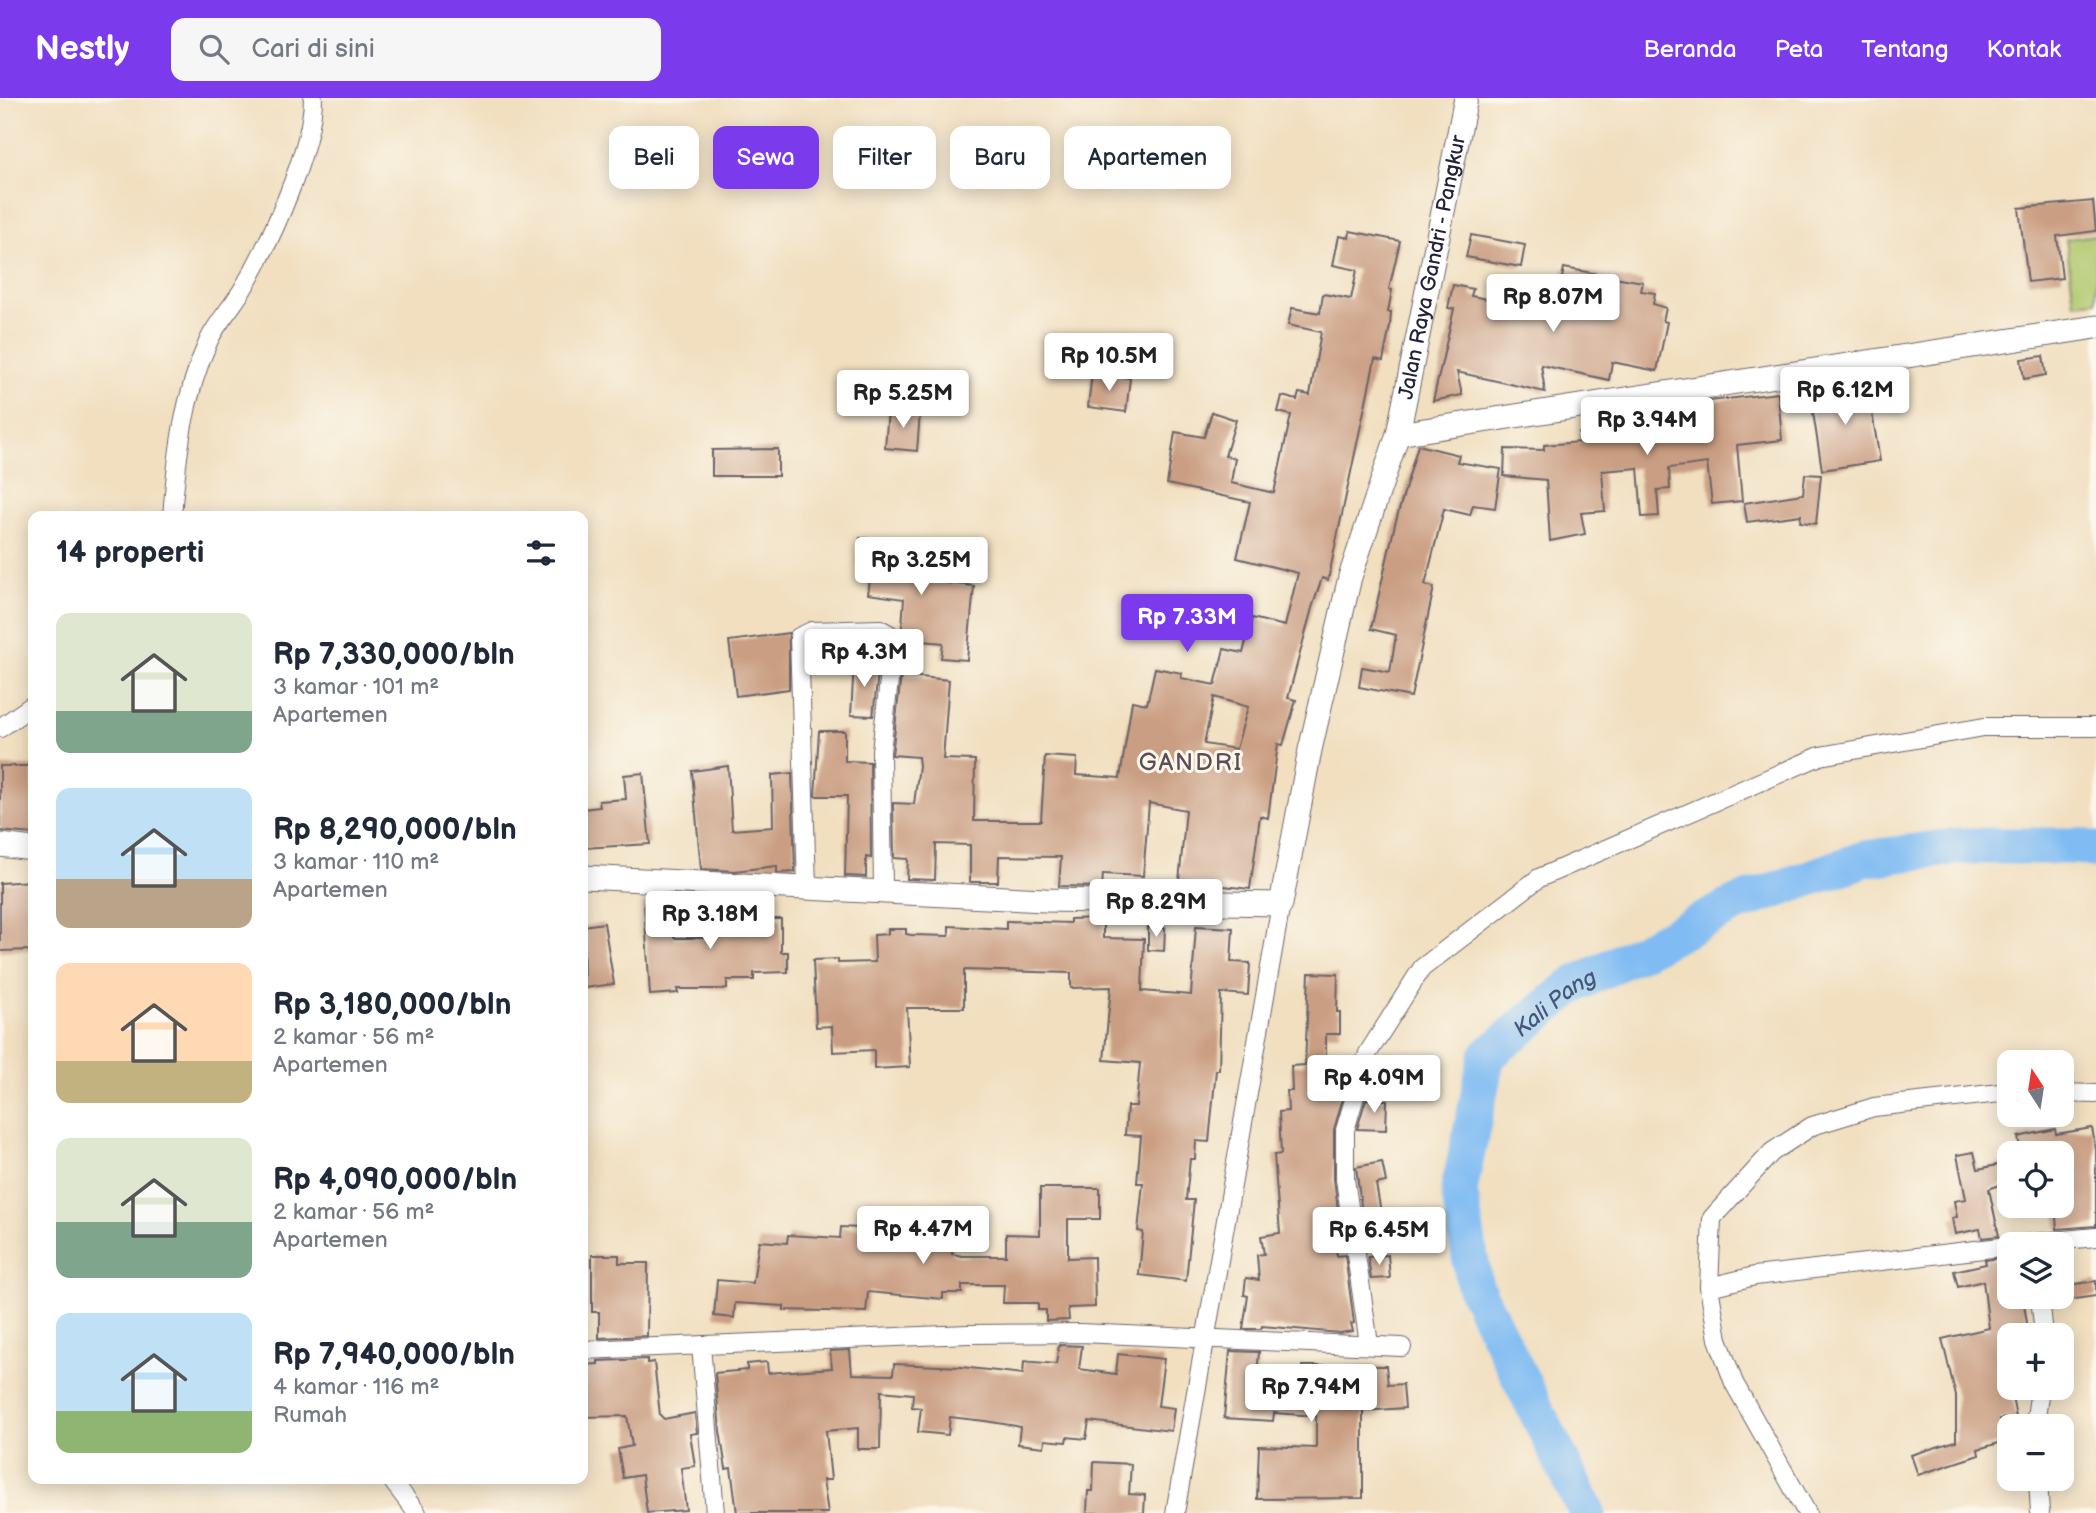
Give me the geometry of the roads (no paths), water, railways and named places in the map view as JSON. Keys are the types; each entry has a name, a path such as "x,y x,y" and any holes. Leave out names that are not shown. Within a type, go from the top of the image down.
{"street":[{"path":"172,511 179,435 193,381 210,338 244,287 279,220 302,153 313,98"},
{"name":"Jalan Raya Gandri - Pangkur","path":"1281,904 1310,750 1350,577 1398,433 1466,98"},
{"path":"1398,433 2096,327"},
{"path":"807,887 799,637 812,631 880,629 889,634 892,654 881,751 883,890"},
{"path":"0,728 28,708"},
{"path":"1369,1344 1345,1179 1345,1130 1368,1053 1422,968 1539,878 1820,756 1984,727 2096,727"},
{"path":"0,845 28,848"},
{"path":"588,877 1045,900 1281,904 1243,1134 1203,1338 1175,1513"},
{"path":"1807,1513 1734,1383 1718,1339 1709,1287 1712,1217 1746,1177 1782,1145 1812,1126 1874,1107 1997,1093"},
{"path":"2074,1093 2096,1094"},
{"path":"2074,1239 2096,1237"},
{"path":"1709,1287 1755,1276 1997,1247"},
{"path":"588,1350 1052,1333 1402,1347"},
{"path":"701,1345 715,1513"},
{"path":"395,1484 417,1513"},
{"path":"2039,1491 2040,1513"}],"waterway":[{"name":"Kali Pang","path":"1587,1513 1475,1287 1459,1190 1487,1056 1572,986 1736,904 1864,859 1959,846 2077,846 2096,850"}],"district":[{"name":"GANDRI","path":"1191,762"}]}
